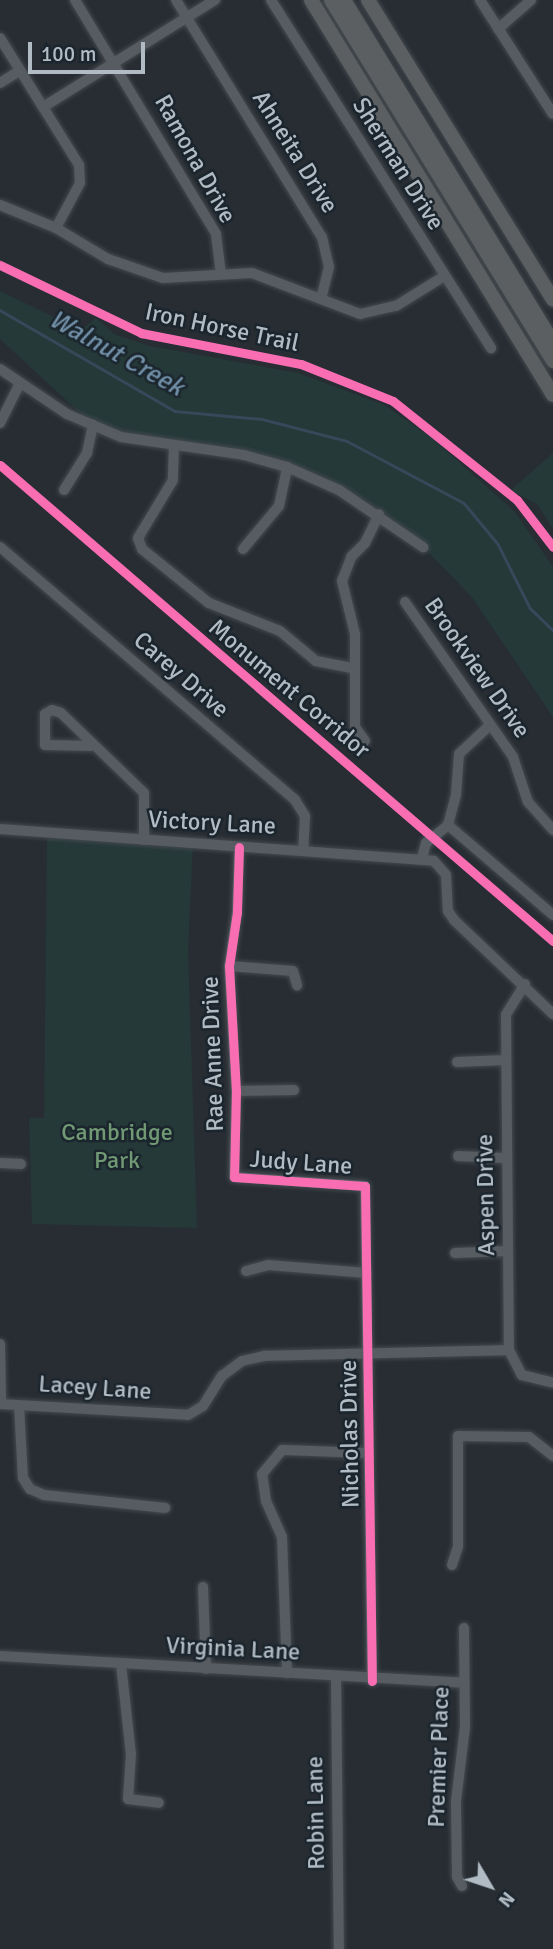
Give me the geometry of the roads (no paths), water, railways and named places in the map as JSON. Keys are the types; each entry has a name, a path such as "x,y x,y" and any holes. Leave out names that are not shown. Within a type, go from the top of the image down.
{"highway":[{"path":"312,0 553,396"},
{"path":"331,0 553,362"},
{"path":"344,0 553,342"},
{"path":"370,3 553,299"}],"street":[{"name":"Ramona Drive","path":"75,0 116,62 216,234 221,273"},
{"name":"Ahneita Drive","path":"176,0 322,237 329,267 321,298"},
{"path":"43,107 215,0"},
{"name":"Sherman Drive","path":"271,0 443,277 491,348"},
{"path":"480,0 549,101 553,114"},
{"path":"498,29 519,16 531,0"},
{"path":"0,38 81,173 56,228"},
{"path":"0,83 19,71"},
{"path":"0,205 56,228 108,259 163,278 252,273 360,314 377,312 443,277"},
{"path":"0,369 19,385 121,437 244,455 287,467 379,514 424,547"},
{"path":"0,423 19,385"},
{"path":"64,490 87,453 93,425"},
{"path":"174,445 173,480 138,538 142,550 209,603 280,631 316,661 353,668"},
{"path":"243,549 279,506 287,467"},
{"path":"366,741 355,727 355,634 342,580 351,557 365,543 379,514"},
{"name":"Carey Drive","path":"0,547 295,800 305,816 303,849"},
{"name":"Brookview Drive","path":"405,602 513,757 528,802 553,830"},
{"path":"91,746 45,745 45,714 57,710 86,735 91,746 144,793 144,840"},
{"path":"490,724 459,754 456,796 447,825 426,843 422,858 442,868 454,920 553,1014"},
{"path":"447,825 553,915"},
{"name":"Victory Lane","path":"0,829 422,858"},
{"name":"Rae Anne Drive","path":"234,1177 236,1091 229,966 237,912 239,847"},
{"path":"229,966 293,971 297,985"},
{"name":"Aspen Drive","path":"509,1350 505,1158 506,1015 524,984"},
{"path":"457,1062 506,1060"},
{"path":"236,1091 294,1090"},
{"path":"458,1157 505,1158"},
{"path":"0,1163 21,1164"},
{"name":"Judy Lane","path":"234,1177 365,1186"},
{"name":"Nicholas Drive","path":"365,1186 372,1681"},
{"path":"456,1253 508,1251"},
{"path":"246,1270 268,1265 367,1273"},
{"path":"0,1344 1,1404"},
{"path":"368,1354 509,1350 523,1375 553,1383"},
{"name":"Lacey Lane","path":"1,1404 188,1415 204,1406 222,1376 242,1361 264,1356 368,1354"},
{"path":"19,1405 23,1478 30,1489 44,1495 164,1508"},
{"path":"452,1565 458,1546 458,1436 529,1437 553,1456"},
{"path":"287,1672 282,1536 266,1501 262,1474 282,1450 369,1453"},
{"path":"203,1587 206,1669"},
{"name":"Premier Place","path":"463,1886 457,1877 456,1801 465,1727 464,1628"},
{"name":"Virginia Lane","path":"0,1656 287,1672 372,1681 463,1683"},
{"path":"121,1664 131,1754 128,1799 159,1803"},
{"name":"Robin Lane","path":"336,1677 339,1949"}],"waterway":[{"name":"Walnut Creek","path":"0,310 175,411 262,419 347,441 464,503 498,544 530,608 553,630"}],"park label":[{"name":"Cambridge Park","path":"117,1147"}]}
